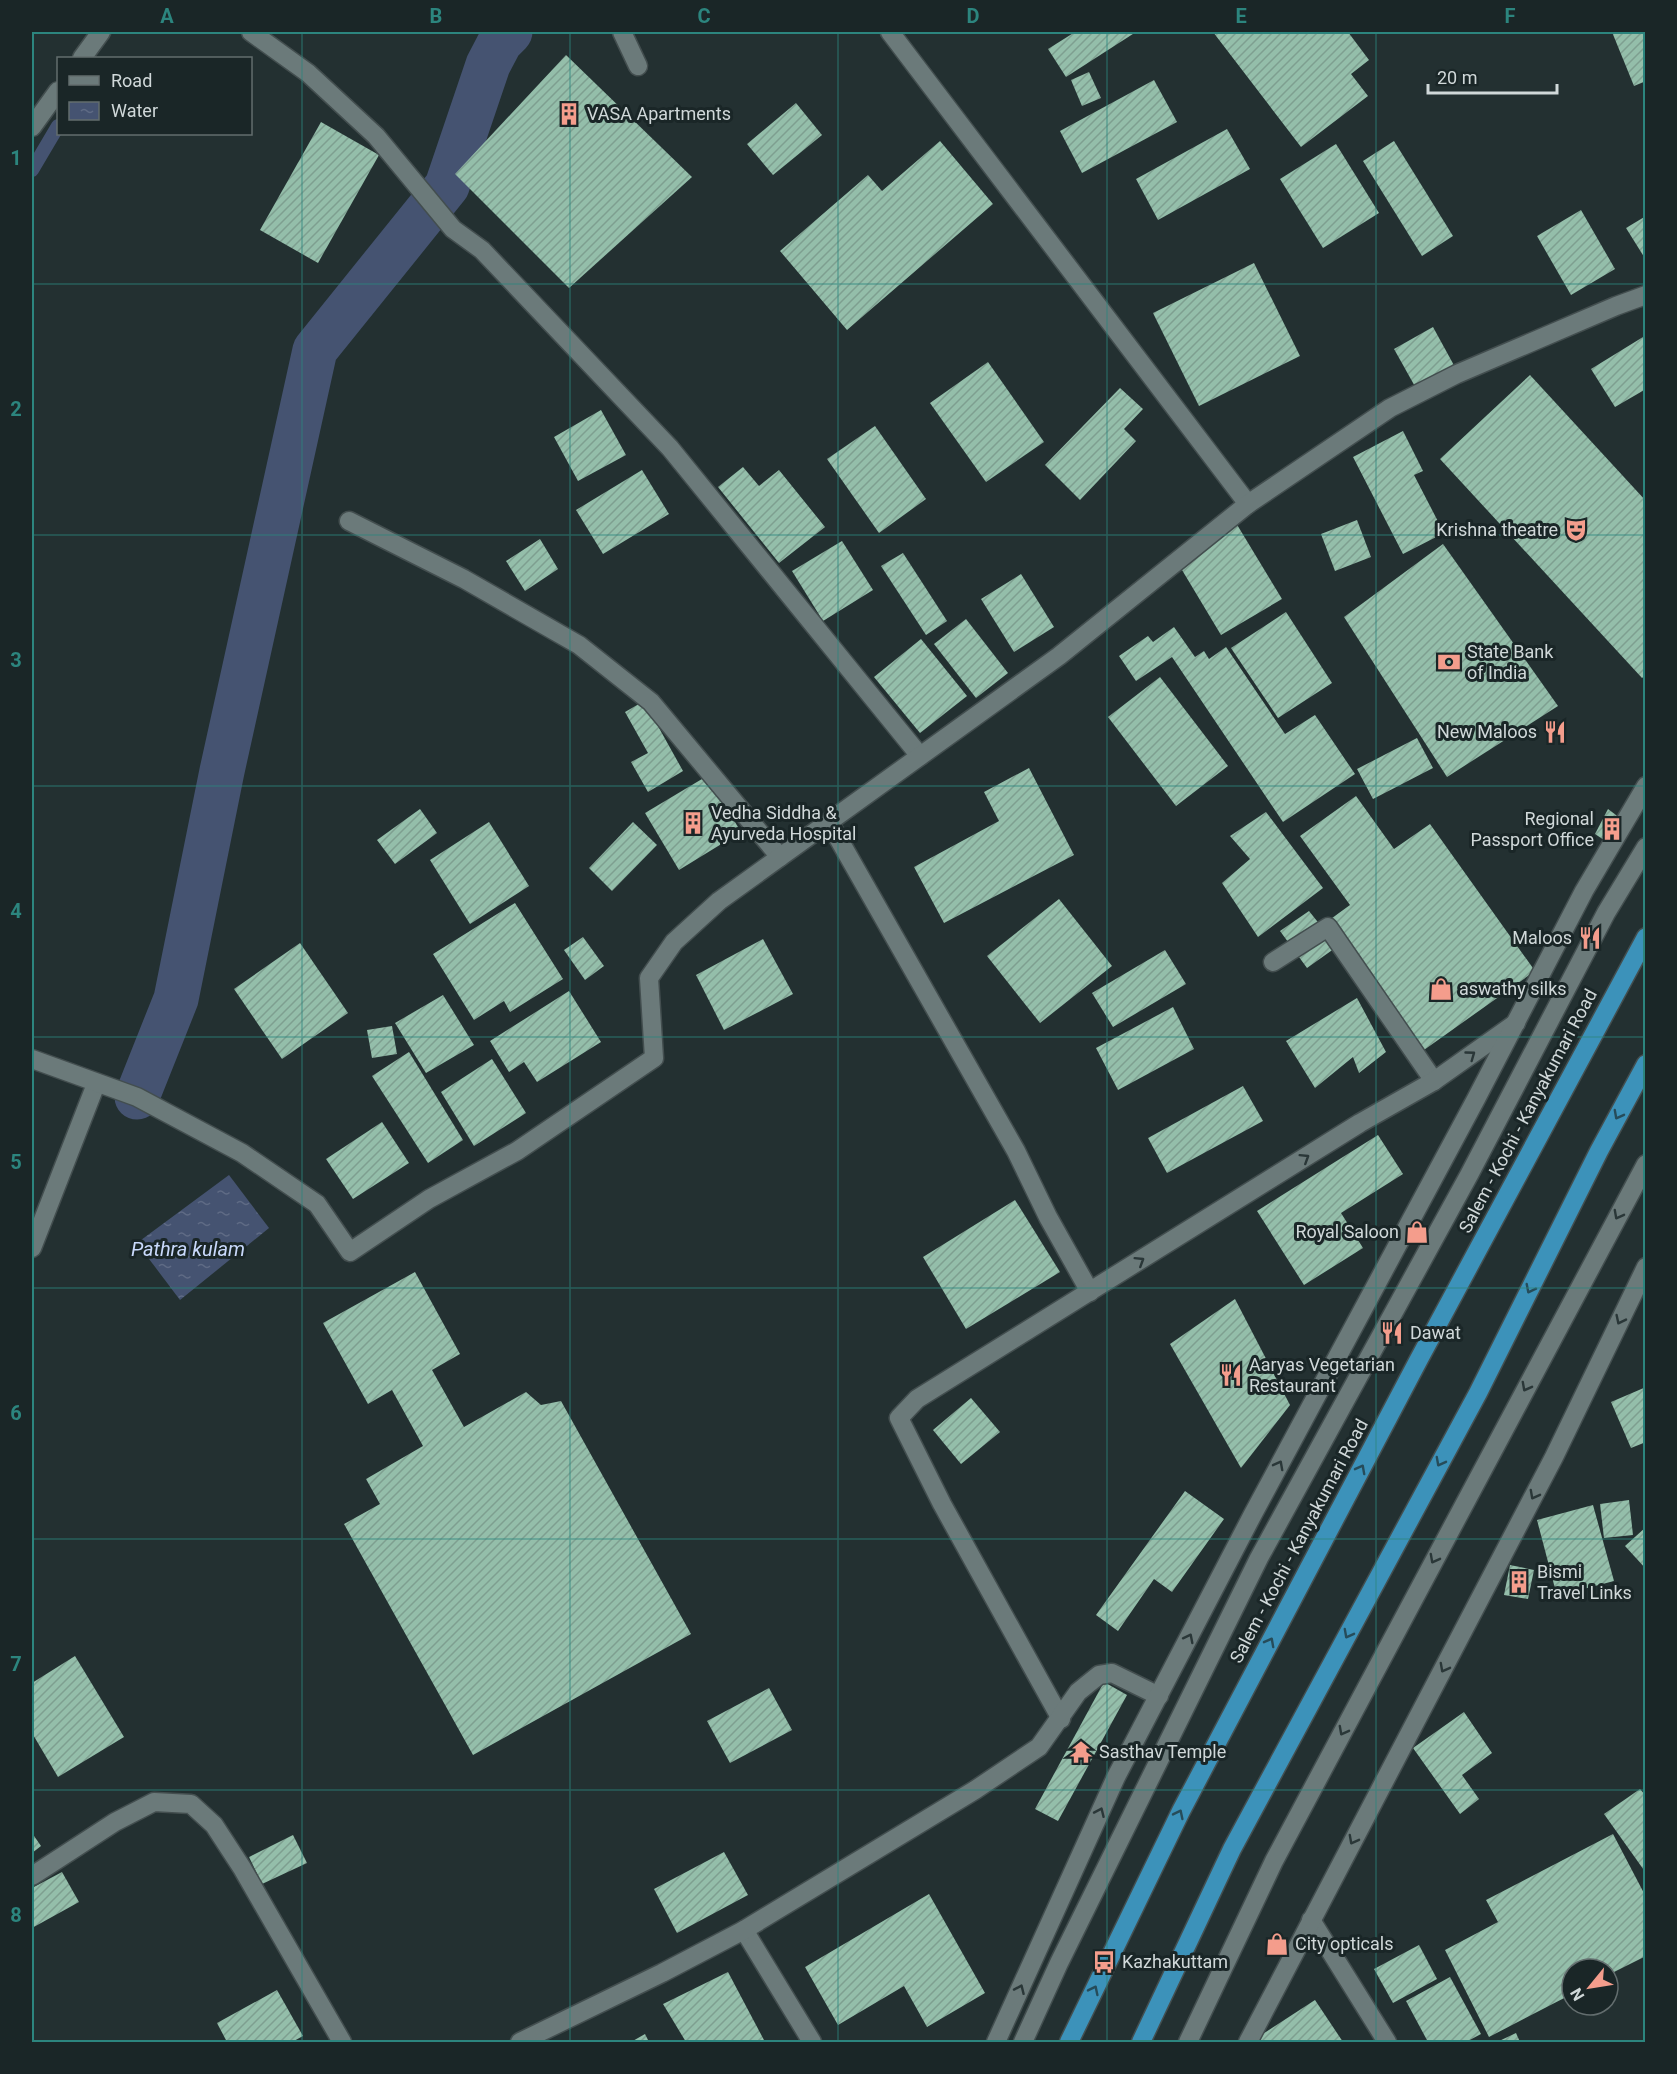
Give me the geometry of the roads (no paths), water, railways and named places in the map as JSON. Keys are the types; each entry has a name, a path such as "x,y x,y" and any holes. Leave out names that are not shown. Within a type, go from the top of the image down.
{"highway":[{"name":"Salem - Kochi - Kanyakumari Road","path":"1069,2043 1186,1800 1646,937"},
{"path":"1141,2043 1232,1849 1478,1393 1594,1161 1646,1064"}],"street":[{"path":"83,57 101,32"},
{"path":"251,32 308,73 376,136 453,229 482,250 670,448 920,756"},
{"path":"622,32 638,66"},
{"path":"890,32 1248,504"},
{"path":"32,127 57,92"},
{"path":"32,1059 137,1098 242,1153 317,1204 350,1252 429,1199 517,1151 654,1058 649,978 674,942 719,901 1059,656 1248,504 1390,408 1457,375 1616,306 1646,296"},
{"path":"349,521 464,579 579,645 651,702 780,857"},
{"path":"996,2043 1116,1777 1584,891 1646,786"},
{"path":"829,822 1016,1151 1048,1217 1090,1292"},
{"path":"1023,2043 1059,1963 1259,1558 1469,1175 1606,913 1646,847"},
{"path":"1274,962 1328,927 1434,1082"},
{"path":"1061,1719 942,1504 899,1418 917,1400 1360,1124 1434,1082 1516,1023"},
{"path":"32,1248 96,1084"},
{"path":"1188,2043 1274,1861 1646,1164"},
{"path":"1248,2043 1554,1457 1646,1267"},
{"path":"520,2043 744,1930 975,1790 1039,1747 1078,1692 1099,1675 1112,1673 1159,1695"},
{"path":"32,1876 115,1822 154,1802 191,1804 214,1825 242,1868 342,2043"},
{"path":"1311,1920 1387,2043"},
{"path":"744,1930 812,2043"}],"water":[{"name":"Pathra kulam","path":"229,1175 269,1228 180,1300 137,1243"}],"waterway":[{"path":"137,1097 176,999 222,771 315,350 447,186 488,65 500,42 510,32"},
{"path":"32,170 57,128"}],"place":[{"name":"VASA Apartments","path":"569,114"},
{"name":"Krishna theatre","path":"1576,530"},
{"name":"State Bank of India","path":"1449,662"},
{"name":"New Maloos","path":"1555,732"},
{"name":"Vedha Siddha & Ayurveda Hospital","path":"693,823"},
{"name":"Regional Passport Office","path":"1612,829"},
{"name":"Maloos","path":"1590,938"},
{"name":"aswathy silks","path":"1441,989"},
{"name":"Royal Saloon","path":"1417,1232"},
{"name":"Dawat","path":"1392,1333"},
{"name":"Aaryas Vegetarian Restaurant","path":"1231,1375"},
{"name":"Bismi Travel Links","path":"1519,1582"},
{"name":"Sasthav Temple","path":"1081,1752"},
{"name":"City opticals","path":"1277,1944"},
{"name":"Kazhakuttam","path":"1104,1962"}]}
